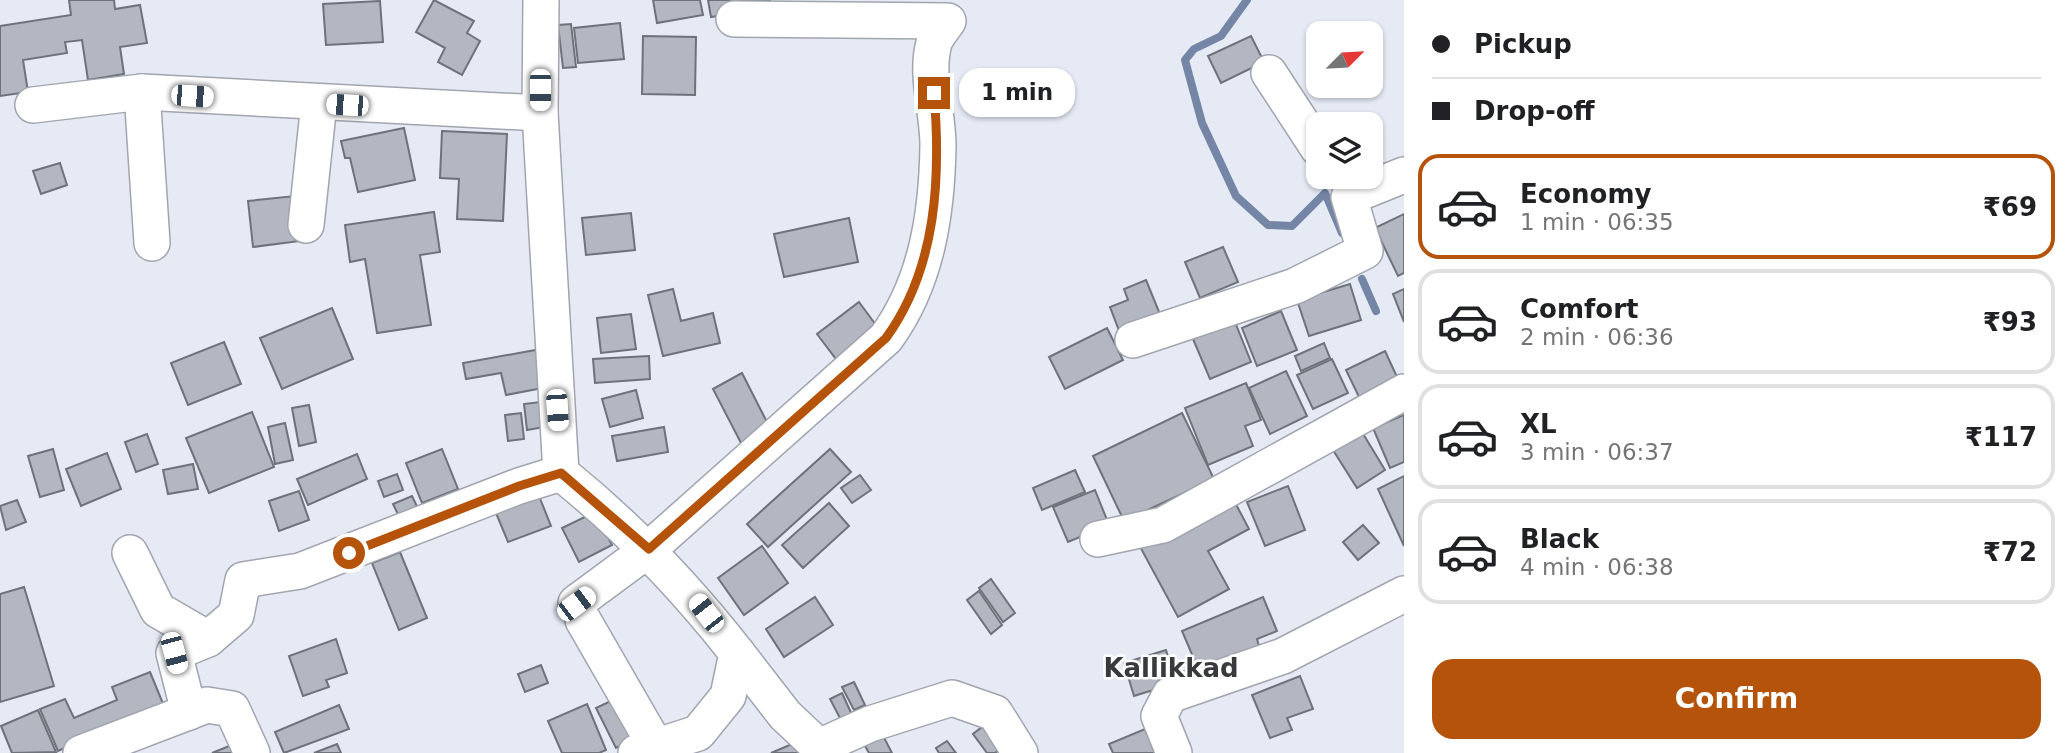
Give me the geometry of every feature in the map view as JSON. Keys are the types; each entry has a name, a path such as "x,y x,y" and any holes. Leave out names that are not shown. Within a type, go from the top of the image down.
{"street":[{"path":"541,0 540,113 561,473 649,549 691,594 785,715 819,747 870,724 952,698 995,713 1020,753"},
{"path":"734,19 948,20 934,42 932,68 938,144 925,261 914,293 886,338 580,612 645,749 698,733 728,696 737,653"},
{"path":"1269,73 1306,130"},
{"path":"33,105 142,92 540,113"},
{"path":"142,92 152,243"},
{"path":"306,225 320,103"},
{"path":"1383,179 1404,175"},
{"path":"1133,341 1295,286 1365,251 1344,189"},
{"path":"1098,539 1163,525 1404,392"},
{"path":"189,712 174,653 208,639 236,615 243,580 300,571 519,486 561,473"},
{"path":"130,553 158,610 208,639"},
{"path":"1174,753 1159,716 1170,695 1283,656 1404,594"},
{"path":"81,753 207,705 232,709 252,753"}],"building":[{"path":"69,0 114,0 115,9 140,5 147,43 120,47 124,74 88,80 82,40 65,42 67,53 23,60 28,92 0,96 0,26 71,15"},
{"path":"434,0 474,21 467,33 480,41 462,75 438,62 445,48 416,32"},
{"path":"653,0 700,0 703,15 657,23"},
{"path":"708,0 770,0 771,7 711,17"},
{"path":"380,1 383,42 326,45 323,4"},
{"path":"620,23 624,59 578,63 574,28"},
{"path":"571,24 576,67 563,68 558,25"},
{"path":"643,36 696,37 695,95 642,94"},
{"path":"1251,36 1264,62 1221,83 1208,56"},
{"path":"404,128 415,180 358,192 350,158 345,158 341,141"},
{"path":"442,131 507,134 503,221 457,219 459,179 440,178"},
{"path":"60,163 67,185 41,194 33,171"},
{"path":"295,196 300,241 253,247 248,201"},
{"path":"434,212 440,252 420,255 431,325 377,333 365,259 350,262 345,225"},
{"path":"631,213 635,250 586,255 582,218"},
{"path":"1404,214 1404,273 1398,276 1375,228"},
{"path":"849,218 858,262 784,277 774,234"},
{"path":"1223,247 1238,282 1200,298 1185,262"},
{"path":"1146,280 1164,324 1123,341 1110,307 1128,300 1124,289"},
{"path":"1350,284 1361,320 1309,336 1297,300"},
{"path":"673,289 681,321 713,313 720,343 663,356 648,295"},
{"path":"1404,289 1404,322 1393,294"},
{"path":"859,302 887,340 845,371 817,334"},
{"path":"332,308 353,359 282,389 260,338"},
{"path":"1281,311 1297,350 1257,366 1242,328"},
{"path":"631,314 636,349 601,353 597,318"},
{"path":"1235,322 1251,362 1210,379 1193,339"},
{"path":"1107,328 1123,360 1065,389 1049,357"},
{"path":"224,342 241,384 188,405 171,363"},
{"path":"1324,343 1330,358 1301,371 1295,356"},
{"path":"541,349 548,387 506,395 501,373 466,379 463,363"},
{"path":"1385,351 1398,379 1359,397 1346,370"},
{"path":"649,356 650,379 595,383 593,359"},
{"path":"1332,359 1348,393 1313,409 1297,375"},
{"path":"1286,371 1307,416 1270,434 1249,388"},
{"path":"742,373 771,430 742,445 713,389"},
{"path":"1246,383 1261,420 1245,426 1253,446 1208,465 1185,408"},
{"path":"636,390 643,418 610,427 602,399"},
{"path":"540,402 544,427 527,430 524,404"},
{"path":"309,405 316,442 299,446 292,408"},
{"path":"252,412 274,467 209,493 186,438"},
{"path":"521,413 524,439 508,441 505,415"},
{"path":"1182,413 1214,479 1124,521 1093,456"},
{"path":"1404,415 1404,462 1390,468 1373,428"},
{"path":"285,423 293,460 275,464 268,427"},
{"path":"664,427 668,452 617,461 612,436"},
{"path":"1362,432 1385,470 1357,488 1333,450"},
{"path":"147,434 158,464 136,472 125,442"},
{"path":"53,449 64,490 40,497 28,456"},
{"path":"442,449 458,489 422,503 406,463"},
{"path":"830,449 851,472 768,547 747,524"},
{"path":"107,453 121,489 81,506 66,469"},
{"path":"357,454 367,479 308,505 297,479"},
{"path":"193,464 198,489 168,494 163,470"},
{"path":"1075,470 1085,492 1042,510 1033,488"},
{"path":"397,474 403,490 384,497 378,481"},
{"path":"860,475 871,490 852,503 841,488"},
{"path":"1404,476 1404,546 1378,489"},
{"path":"1288,486 1305,530 1265,546 1247,502"},
{"path":"1095,490 1109,525 1068,542 1053,507"},
{"path":"299,491 309,520 279,531 269,501"},
{"path":"1230,493 1249,529 1208,551 1229,589 1178,617 1138,543"},
{"path":"412,496 423,519 404,527 393,504"},
{"path":"539,496 551,526 508,542 496,513"},
{"path":"17,500 26,522 6,530 0,506"},
{"path":"829,503 849,526 803,568 782,545"},
{"path":"595,512 612,545 579,562 562,528"},
{"path":"1363,525 1379,543 1358,560 1343,542"},
{"path":"762,546 788,583 744,615 718,578"},
{"path":"400,552 427,618 399,630 372,563"},
{"path":"991,579 1015,613 1003,622 979,588"},
{"path":"24,587 54,686 0,702 0,594"},
{"path":"979,591 1002,625 991,634 967,600"},
{"path":"815,597 833,625 784,657 766,629"},
{"path":"1263,597 1277,631 1257,639 1259,646 1199,671 1182,631"},
{"path":"336,639 347,673 326,680 329,687 303,696 289,656"},
{"path":"1166,650 1176,683 1134,696 1124,663"},
{"path":"541,665 548,683 525,692 518,674"},
{"path":"150,672 164,706 58,751 40,709 65,699 74,718 117,700 112,687"},
{"path":"1300,676 1313,709 1287,718 1292,730 1270,738 1252,695"},
{"path":"854,682 865,705 854,710 842,687"},
{"path":"842,693 853,717 842,722 830,699"},
{"path":"617,698 637,737 616,748 596,708"},
{"path":"587,704 606,750 599,753 562,753 548,721"},
{"path":"339,705 349,729 284,753 275,732"},
{"path":"38,710 56,752 12,753 1,726"},
{"path":"992,719 1009,742 995,753 987,753 973,734"},
{"path":"877,724 892,753 869,753 864,744"},
{"path":"1145,729 1155,753 1113,753 1109,744"},
{"path":"806,738 812,753 771,753"},
{"path":"244,740 250,753 212,753"},
{"path":"947,741 956,753 939,753 936,748"},
{"path":"337,744 341,753 314,753"}],"waterway":[{"path":"1247,0 1221,36 1194,49 1185,60 1202,123 1236,196 1268,225 1292,226 1325,193 1342,233"},
{"path":"1362,279 1376,311"}],"district":[{"name":"Kallikkad","path":"1171,668"}],"route":[{"path":"349,553 519,486 561,473 649,549 886,338 899,320 914,293 925,261 938,144 934,93"}]}
